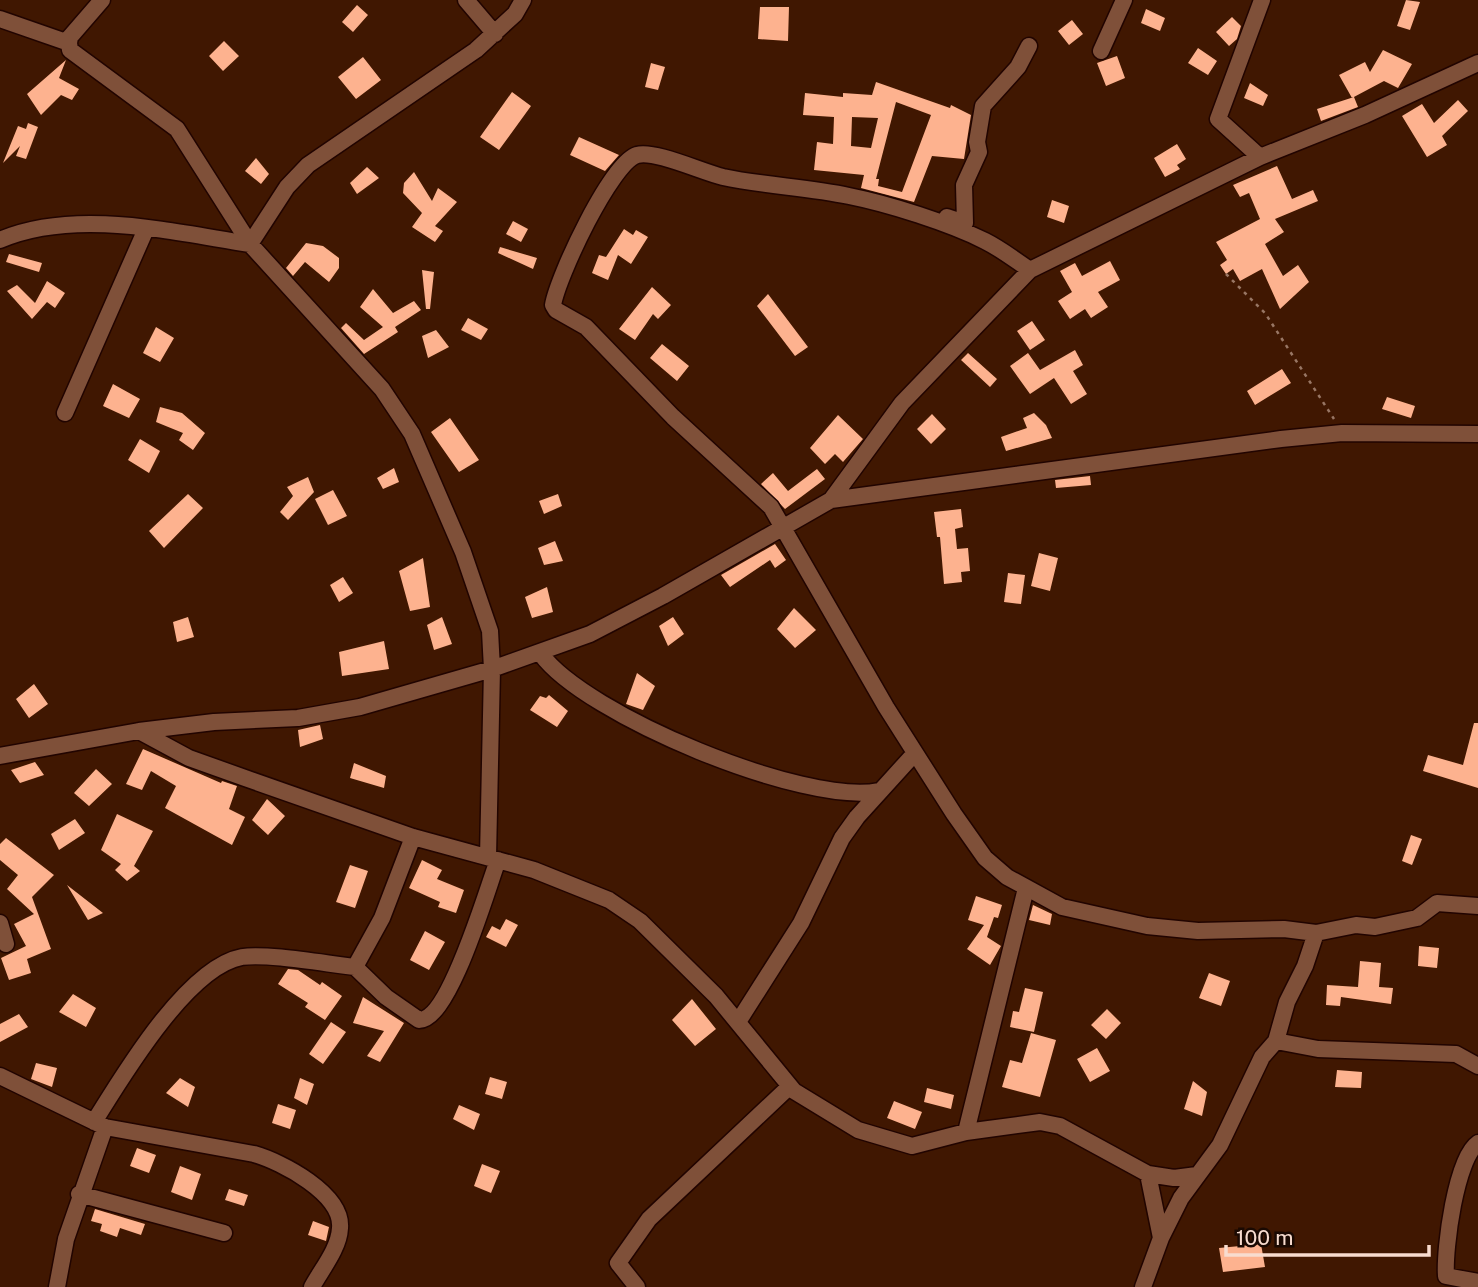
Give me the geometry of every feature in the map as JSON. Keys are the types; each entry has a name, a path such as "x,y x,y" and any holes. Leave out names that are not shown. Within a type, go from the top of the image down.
{"street":[{"path":"57,1287 62,1250 99,1125 154,1032 193,984 240,957 355,967 364,978 413,1018 424,1020 432,1016 455,976 493,858 490,631 477,587 412,434 382,390 250,244 177,129 70,50 69,37 102,0"},
{"path":"466,0 495,34"},
{"path":"250,244 287,187 308,165 495,34 523,0"},
{"path":"1101,51 1124,0"},
{"path":"1260,157 1218,119 1262,0"},
{"path":"0,19 69,43"},
{"path":"928,220 929,212 965,223 964,185 979,152 983,106 1018,67 1029,46"},
{"path":"831,500 902,403 1030,270 1260,157 1365,116 1478,63"},
{"path":"1030,270 985,241 847,195 726,178 657,156 640,154 625,160 607,187 562,271 555,296 556,310 586,327 673,417 771,507 784,525 824,601 915,753 985,858 1026,888 1062,907 1147,926 1198,931 1284,929 1316,933 1417,918 1437,903 1478,906"},
{"path":"0,240 33,228 121,225 250,244"},
{"path":"65,413 146,229"},
{"path":"0,756 139,731 214,722 298,718 360,707 541,654 590,634 663,596 831,500 1149,458 1201,448 1342,433 1478,434"},
{"path":"541,654 551,668 612,711 758,773 830,791 879,791"},
{"path":"139,731 189,758 413,837 493,858 589,891 624,908 738,1021 789,1087 846,1124 905,1145 1024,1122 1050,1123 1148,1174 1174,1178 1197,1175"},
{"path":"738,1021 801,923 842,838 879,791 915,753"},
{"path":"355,967 379,926 413,837"},
{"path":"966,1132 1026,888"},
{"path":"0,923 6,944"},
{"path":"1143,1287 1161,1238 1197,1175 1220,1145 1262,1057 1276,1041 1287,1002 1305,966 1316,933"},
{"path":"1276,1041 1318,1049 1456,1054 1478,1066"},
{"path":"0,1076 99,1125 254,1154 276,1160 295,1171 334,1207 340,1219 341,1230 314,1286"},
{"path":"637,1287 618,1263 649,1219 789,1087"},
{"path":"1478,1143 1469,1148 1453,1202 1450,1240 1444,1255 1446,1276 1478,1282"},
{"path":"1148,1174 1161,1238"},
{"path":"79,1194 224,1233"}],"path":[{"path":"1226,274 1253,298 1283,338 1342,433"}],"building":[{"path":"1406,0 1420,2 1410,30 1397,26"},
{"path":"357,5 368,15 353,32 342,22"},
{"path":"760,7 789,7 788,41 758,39"},
{"path":"1146,9 1165,18 1160,31 1141,23"},
{"path":"1232,17 1241,26 1237,39 1229,46 1216,32"},
{"path":"1072,20 1083,34 1069,45 1058,31"},
{"path":"224,41 239,56 223,71 209,56"},
{"path":"1198,48 1217,61 1208,75 1188,63"},
{"path":"1383,50 1412,64 1398,88 1384,81 1352,98 1339,75 1365,62 1370,72"},
{"path":"1117,56 1125,78 1106,86 1097,63"},
{"path":"363,57 381,80 356,99 338,77"},
{"path":"66,60 59,78 79,89 72,100 61,95 41,115 27,94"},
{"path":"651,63 665,67 658,90 645,87"},
{"path":"876,82 950,108 951,105 971,115 964,159 932,156 914,202 861,188 864,175 814,170 817,142 833,144 834,117 803,115 805,93 843,97 843,93 872,95","holes":["896,102 931,115 902,192 878,186 879,179 876,179","852,117 878,118 871,148 851,146"]},
{"path":"1250,83 1268,95 1263,106 1244,98"},
{"path":"512,92 531,106 499,150 480,137"},
{"path":"1354,97 1358,107 1321,121 1317,109"},
{"path":"1458,100 1468,111 1442,136 1447,145 1427,157 1402,116 1422,104 1434,123"},
{"path":"28,123 38,127 26,159 16,156 20,146 3,163 18,126 26,129"},
{"path":"579,137 619,155 605,171 570,155"},
{"path":"1177,144 1186,159 1177,165 1180,169 1165,177 1154,158"},
{"path":"256,158 269,174 261,184 245,171"},
{"path":"1277,166 1292,199 1313,190 1318,201 1275,219 1284,232 1265,244 1283,276 1298,265 1309,282 1280,309 1262,269 1240,281 1233,269 1226,274 1220,265 1227,260 1216,242 1260,219 1249,193 1240,197 1233,185"},
{"path":"367,167 379,178 357,194 350,183"},
{"path":"414,172 432,201 438,188 457,202 435,226 443,231 435,242 412,227 422,213 403,193 404,183"},
{"path":"1052,200 1069,206 1064,223 1047,217"},
{"path":"513,221 528,229 521,242 506,234"},
{"path":"624,229 633,235 636,230 648,237 631,264 618,255 608,280 592,273 599,255 606,257"},
{"path":"306,243 323,246 339,258 339,268 329,282 305,262 293,276 286,268"},
{"path":"500,247 537,258 533,269 498,253"},
{"path":"9,254 42,263 39,272 6,262"},
{"path":"1110,261 1120,280 1098,292 1108,307 1091,318 1085,309 1070,319 1058,301 1072,292 1060,271 1075,263 1082,276"},
{"path":"422,270 434,272 430,309 426,309"},
{"path":"47,281 65,293 55,308 47,302 32,319 7,291 17,285 35,303"},
{"path":"652,287 671,305 658,319 653,314 635,340 619,329"},
{"path":"373,289 393,313 414,301 421,310 395,327 398,332 364,354 341,328 346,323 364,340 383,327 360,307"},
{"path":"768,294 808,347 795,356 757,306"},
{"path":"468,318 488,329 481,340 461,330"},
{"path":"1032,321 1045,340 1030,350 1017,331"},
{"path":"156,327 174,338 160,362 143,353"},
{"path":"436,330 449,347 428,358 422,336"},
{"path":"662,344 689,366 677,381 650,358"},
{"path":"1075,350 1083,365 1073,371 1087,394 1071,404 1054,378 1030,394 1010,366 1028,353 1040,370"},
{"path":"968,353 997,379 990,387 961,360"},
{"path":"1282,369 1291,383 1255,405 1247,391"},
{"path":"113,384 140,399 129,418 103,406"},
{"path":"1387,397 1415,406 1411,418 1382,409"},
{"path":"160,407 182,413 205,433 193,450 179,440 183,433 156,422"},
{"path":"1034,413 1046,425 1052,438 1006,451 1001,437 1027,428 1023,418"},
{"path":"932,414 946,429 931,444 917,429"},
{"path":"838,415 863,439 843,462 835,454 825,464 810,448"},
{"path":"450,418 479,460 459,472 431,432"},
{"path":"140,439 160,451 149,473 128,460"},
{"path":"394,468 399,482 383,489 377,478"},
{"path":"817,469 825,479 785,509 761,484 773,473 788,491"},
{"path":"1090,476 1091,485 1056,488 1055,480"},
{"path":"308,477 314,492 288,520 280,512 293,496 287,487"},
{"path":"333,490 347,516 328,525 315,499"},
{"path":"188,494 203,508 164,548 149,531"},
{"path":"558,494 562,506 544,514 539,501"},
{"path":"961,509 963,527 955,529 957,549 968,548 970,571 961,572 962,582 944,584 940,537 937,537 934,512"},
{"path":"555,541 563,561 544,565 538,548"},
{"path":"775,544 786,560 775,568 770,560 730,587 721,575"},
{"path":"1039,553 1058,558 1050,591 1031,586"},
{"path":"423,558 430,607 410,611 399,571"},
{"path":"1008,573 1025,575 1021,604 1004,602"},
{"path":"343,577 353,593 339,602 330,585"},
{"path":"547,587 553,612 532,618 525,597"},
{"path":"794,608 816,630 795,648 777,629"},
{"path":"188,617 194,637 177,642 173,622"},
{"path":"442,617 452,644 434,650 427,625"},
{"path":"673,617 684,634 668,646 659,626"},
{"path":"384,641 389,669 342,676 339,652"},
{"path":"637,673 655,686 643,710 626,704"},
{"path":"34,684 48,704 29,718 16,699"},
{"path":"549,695 568,711 557,727 530,710 540,696 546,698"},
{"path":"1474,723 1478,723 1478,788 1423,771 1428,755 1463,765"},
{"path":"320,725 323,739 300,747 298,730"},
{"path":"143,749 221,783 222,781 237,786 229,809 245,817 232,845 165,808 176,786 151,771 142,790 126,784"},
{"path":"35,762 44,775 20,783 11,770"},
{"path":"354,763 386,776 384,788 350,778"},
{"path":"96,769 112,784 89,806 74,793"},
{"path":"267,799 285,816 268,835 252,820"},
{"path":"117,814 153,831 134,866 140,871 127,881 115,870 121,864 101,850"},
{"path":"75,819 85,833 59,850 51,834"},
{"path":"1411,835 1422,839 1412,865 1402,861"},
{"path":"6,838 54,875 32,897 51,949 27,959 31,973 9,980 1,958 26,946 14,924 34,914 7,889 18,875 0,860 0,844"},
{"path":"422,860 442,870 437,879 464,890 456,913 438,907 440,902 409,888"},
{"path":"350,865 368,871 355,908 336,902"},
{"path":"67,885 103,913 88,920"},
{"path":"976,896 1002,905 998,918 994,917 987,937 1001,946 990,965 967,949 984,925 968,920"},
{"path":"1033,905 1052,914 1050,925 1029,920"},
{"path":"506,919 518,925 506,947 486,937 492,926 500,930"},
{"path":"425,931 445,942 429,970 410,960"},
{"path":"1419,946 1439,948 1437,968 1418,966"},
{"path":"1360,961 1381,963 1379,987 1393,988 1391,1004 1341,997 1340,1006 1326,1005 1327,985 1358,987"},
{"path":"288,969 298,970 320,985 322,982 342,996 325,1020 305,1007 308,1003 278,984"},
{"path":"1209,973 1230,981 1221,1006 1199,998"},
{"path":"1025,988 1043,992 1034,1032 1010,1027 1013,1011 1019,1012"},
{"path":"73,994 96,1008 86,1027 59,1012"},
{"path":"363,997 404,1023 380,1062 367,1056 384,1031 353,1023"},
{"path":"692,999 716,1029 695,1046 672,1020"},
{"path":"1107,1009 1121,1023 1106,1039 1091,1025"},
{"path":"19,1014 28,1027 0,1042 0,1024"},
{"path":"331,1022 346,1032 323,1064 309,1054"},
{"path":"1031,1033 1056,1040 1040,1097 1002,1087 1010,1060 1022,1063"},
{"path":"1097,1048 1110,1071 1090,1082 1077,1059"},
{"path":"36,1063 57,1068 52,1087 31,1079"},
{"path":"1337,1070 1362,1072 1361,1088 1335,1087"},
{"path":"490,1077 507,1082 502,1099 485,1094"},
{"path":"180,1078 195,1087 188,1107 166,1093"},
{"path":"300,1078 314,1084 307,1105 294,1098"},
{"path":"1193,1081 1207,1092 1202,1116 1184,1109"},
{"path":"927,1088 954,1095 951,1109 924,1102"},
{"path":"894,1101 922,1112 915,1129 887,1118"},
{"path":"278,1104 296,1110 290,1129 272,1123"},
{"path":"459,1105 480,1114 474,1130 453,1119"},
{"path":"137,1148 156,1155 149,1173 130,1166"},
{"path":"482,1164 500,1171 491,1193 474,1186"},
{"path":"180,1166 201,1174 192,1200 171,1192"},
{"path":"229,1189 248,1195 244,1206 225,1200"},
{"path":"95,1209 145,1224 141,1235 120,1228 117,1237 100,1231 102,1224 91,1221"},
{"path":"313,1221 329,1227 326,1241 308,1235"},
{"path":"1261,1244 1265,1267 1223,1272 1219,1248"}]}
